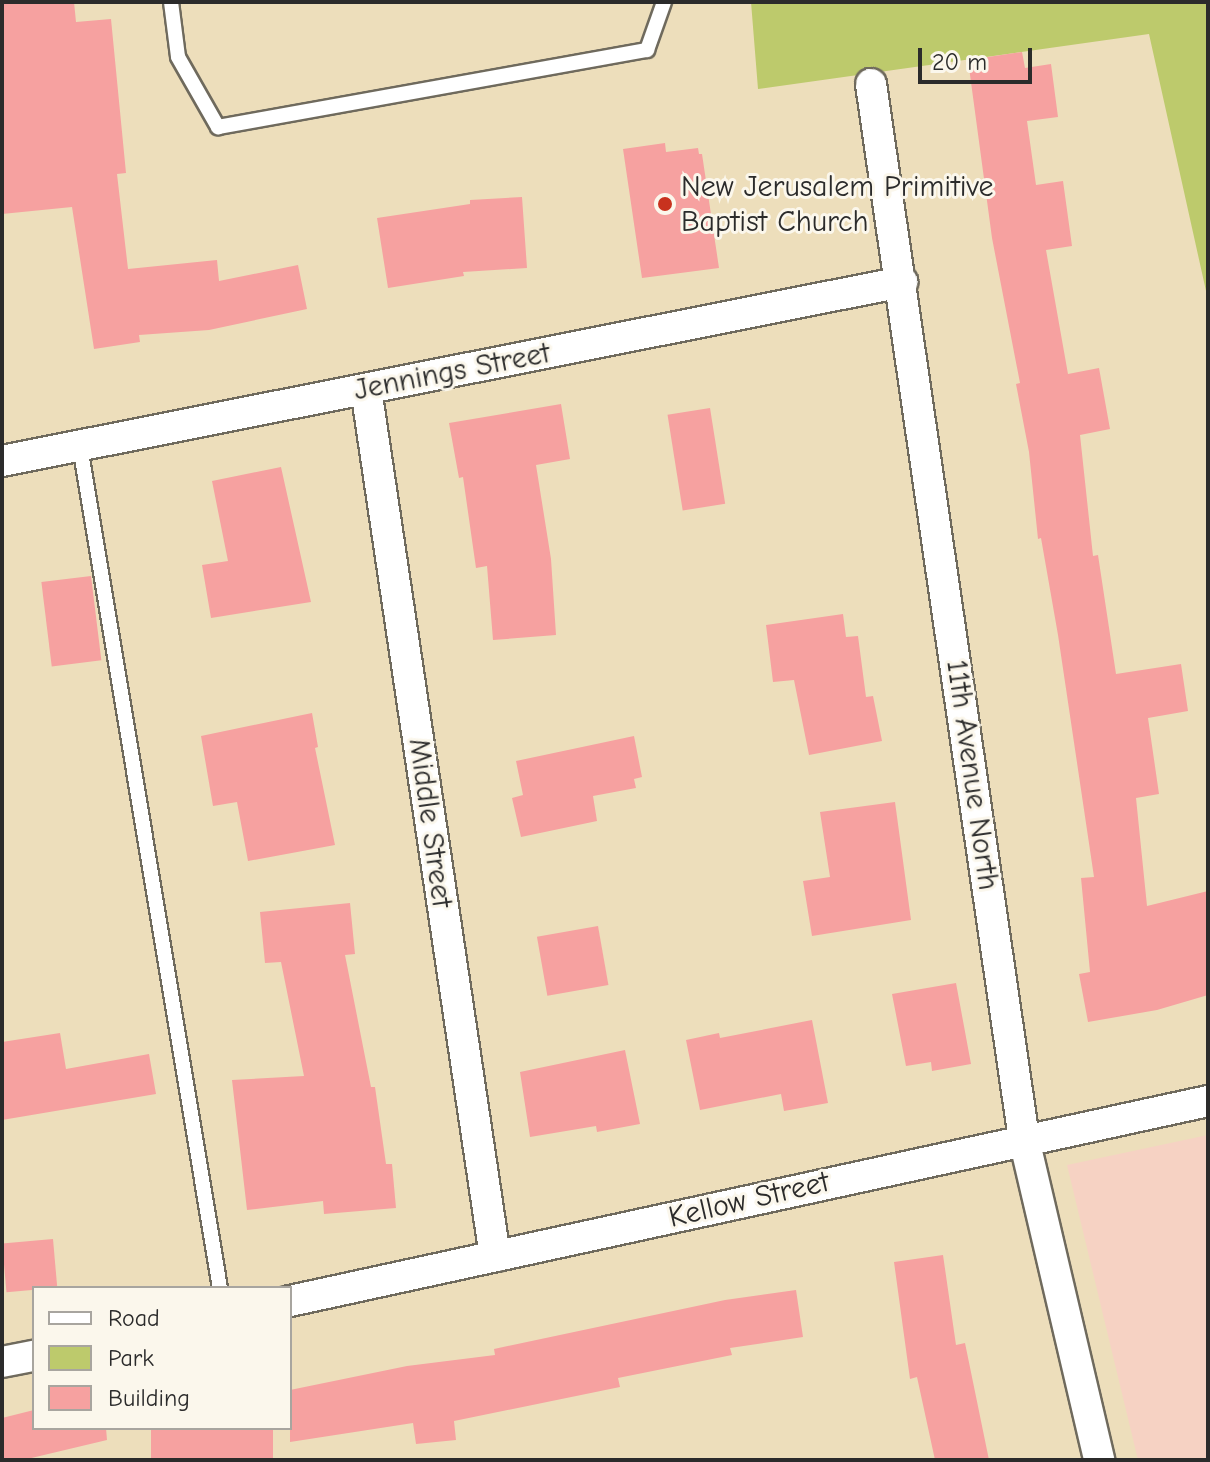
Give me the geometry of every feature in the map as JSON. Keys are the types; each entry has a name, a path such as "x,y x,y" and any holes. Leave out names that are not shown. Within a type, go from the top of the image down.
{"street":[{"name":"11th Avenue North","path":"871,84 1024,1139 1099,1460"},
{"name":"Jennings Street","path":"2,461 902,282"},
{"name":"Middle Street","path":"366,389 495,1256"},
{"name":"Kellow Street","path":"292,1301 1208,1101"},
{"path":"2,1362 32,1356"}],"lane":[{"path":"171,2 178,57 218,127 647,50 664,2"},
{"path":"80,446 220,1286"}],"shaded area":[{"path":"1208,1135 1208,1460 1138,1460 1067,1165"}],"green space":[{"path":"751,2 1208,2 1208,300 1149,34 758,89"}],"building":[{"path":"2,2 74,2 76,22 111,19 126,173 117,174 128,269 217,260 219,281 298,265 307,309 209,330 139,335 140,342 94,349 72,207 2,214"},
{"path":"1022,52 1025,68 1051,64 1058,117 1027,121 1036,185 1063,181 1072,246 1046,250 1068,374 1099,368 1110,429 1080,435 1093,556 1098,555 1116,674 1181,664 1188,711 1148,718 1159,794 1136,798 1147,906 1208,891 1208,995 1157,1010 1088,1022 1079,974 1090,972 1081,878 1094,877 1058,635 1041,538 1038,539 1029,452 1016,384 1020,383 992,238 968,60"},
{"path":"665,143 666,152 698,148 699,154 702,154 719,268 642,278 623,149"},
{"path":"522,197 527,268 463,272 464,276 388,288 377,218 470,204 470,200"},
{"path":"561,404 570,459 536,465 551,559 556,635 493,640 487,566 476,568 463,477 459,478 449,423"},
{"path":"710,408 725,504 683,511 668,415"},
{"path":"281,467 311,602 211,618 202,565 228,561 212,481"},
{"path":"91,576 101,660 52,666 41,582"},
{"path":"843,614 846,637 858,636 866,697 873,696 882,741 809,755 794,680 773,682 766,625"},
{"path":"312,713 318,747 315,748 335,845 248,861 237,802 213,806 201,736"},
{"path":"634,736 642,777 634,779 636,788 593,796 597,821 521,837 512,798 523,795 516,761"},
{"path":"895,802 911,920 812,936 803,881 830,877 820,812"},
{"path":"350,903 355,954 345,955 371,1087 375,1087 386,1164 392,1164 396,1208 324,1214 323,1201 247,1210 232,1080 304,1076 281,962 265,963 260,912"},
{"path":"598,926 608,985 547,996 537,937"},
{"path":"956,983 971,1064 932,1071 931,1062 906,1066 892,994"},
{"path":"812,1020 828,1103 784,1111 781,1094 700,1110 686,1040 719,1033 720,1038"},
{"path":"60,1033 66,1069 149,1054 156,1094 2,1120 2,1042"},
{"path":"625,1050 640,1124 597,1132 596,1126 530,1137 520,1072"},
{"path":"53,1239 57,1286 32,1286 32,1290 6,1292 2,1243"},
{"path":"943,1255 956,1345 965,1343 989,1460 935,1460 917,1377 910,1379 894,1262"},
{"path":"796,1290 803,1337 730,1348 732,1355 618,1378 620,1387 454,1421 456,1440 416,1444 413,1423 290,1442 292,1390 407,1366 495,1355 494,1349 725,1300"},
{"path":"32,1410 32,1430 106,1430 107,1440 23,1460 2,1460 2,1418"},
{"path":"151,1430 273,1430 273,1460 151,1460"}],"place":[{"name":"New Jerusalem Primitive Baptist Church","path":"665,204"}]}
